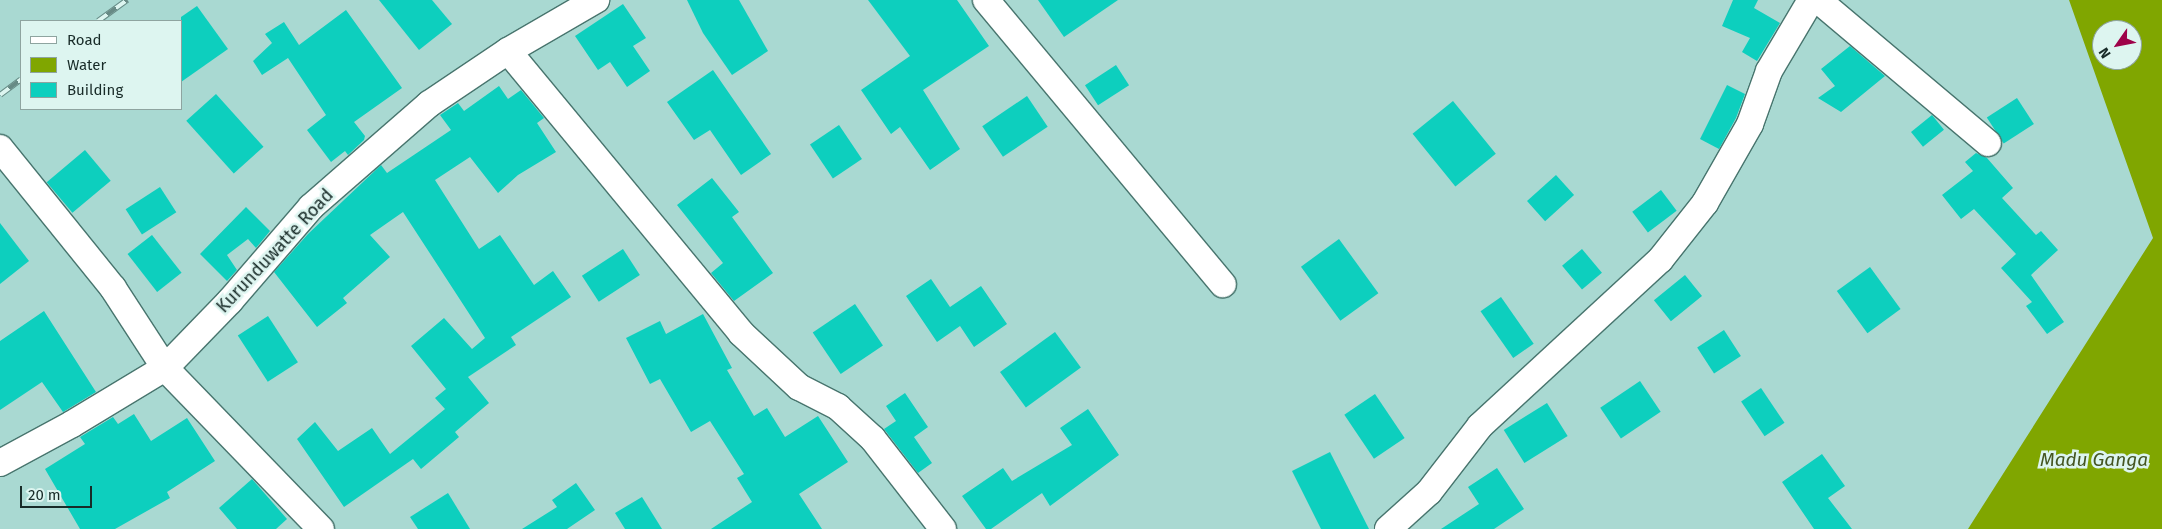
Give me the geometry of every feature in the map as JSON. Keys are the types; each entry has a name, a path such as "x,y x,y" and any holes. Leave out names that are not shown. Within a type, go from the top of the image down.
{"street":[{"name":"Kurunduwatte Road","path":"0,463 72,424 165,368 230,301 311,207 429,104 508,50 596,0"},
{"path":"986,0 1223,284"},
{"path":"1388,529 1429,492 1480,426 1660,260 1705,203 1750,124 1769,71 1811,0"},
{"path":"1818,0 1988,143"},
{"path":"508,50 741,333 799,387 838,407 873,438 943,529"},
{"path":"0,148 113,288 165,368 321,529"}],"water":[{"name":"Madu Ganga","path":"2069,0 2162,0 2162,529 1968,529 2153,238 2094,70 2142,70 2142,20 2092,20 2092,65"}],"building":[{"path":"379,0 432,0 452,24 419,50"},
{"path":"687,0 739,0 768,51 732,75 703,33"},
{"path":"868,0 957,0 989,46 923,90 960,149 930,170 900,127 891,134 861,90 910,56"},
{"path":"1038,0 1118,0 1064,37"},
{"path":"1733,0 1758,0 1754,8 1780,23 1757,61 1742,52 1750,38 1722,26"},
{"path":"623,4 646,38 633,46 650,71 627,87 610,62 598,70 575,36"},
{"path":"197,6 228,49 182,81 182,20 181,17"},
{"path":"346,10 402,88 354,122 365,136 364,140 348,155 345,151 331,162 307,130 326,115 288,58 262,75 253,61 272,43 265,34 284,22 299,45"},
{"path":"1850,46 1885,76 1841,112 1818,98 1835,86 1821,69"},
{"path":"1116,65 1129,85 1098,105 1085,85"},
{"path":"713,70 771,154 741,175 710,130 694,140 667,102"},
{"path":"1727,85 1745,94 1736,118 1719,149 1700,139"},
{"path":"499,86 508,99 521,90 544,118 537,123 556,152 518,175 498,193 470,157 435,180 479,249 500,235 534,285 553,271 571,297 511,337 516,345 468,377 489,403 455,432 459,437 421,469 413,459 344,507 297,439 315,422 338,451 372,428 390,454 445,409 435,398 446,389 411,346 444,318 472,349 485,338 403,212 370,235 390,257 343,298 347,303 317,327 274,272 308,234 381,165 387,173 451,130 440,115 458,103 464,111"},
{"path":"216,94 264,147 234,174 186,121"},
{"path":"1027,96 1048,127 1003,157 982,126"},
{"path":"2017,98 2034,124 2004,144 1987,118"},
{"path":"1453,101 1496,154 1455,187 1413,134"},
{"path":"1932,115 1944,130 1923,147 1911,132"},
{"path":"839,125 862,159 833,179 810,145"},
{"path":"85,150 111,181 72,213 47,182"},
{"path":"1976,153 1987,158 2013,188 2002,198 2036,235 2041,231 2058,250 2031,275 2064,322 2047,334 2026,306 2032,302 2001,268 2016,254 1974,209 1961,219 1942,195 1973,171 1965,162"},
{"path":"1556,175 1574,195 1545,221 1527,201"},
{"path":"712,178 739,212 732,217 773,273 734,301 711,273 723,263 677,205"},
{"path":"160,187 176,212 142,234 126,209"},
{"path":"1661,190 1677,211 1648,232 1632,212"},
{"path":"246,207 270,231 256,248 248,239 227,255 237,270 227,281 200,254"},
{"path":"0,223 29,261 0,284"},
{"path":"152,235 182,273 157,292 128,254"},
{"path":"1339,239 1378,293 1340,321 1301,267"},
{"path":"623,249 640,275 599,302 582,276"},
{"path":"1582,249 1602,273 1582,289 1562,266"},
{"path":"1870,267 1901,309 1867,333 1837,291"},
{"path":"1685,275 1702,296 1671,321 1654,300"},
{"path":"931,279 950,307 981,286 1007,324 974,347 960,326 937,342 906,296"},
{"path":"1501,297 1534,344 1513,358 1481,311"},
{"path":"855,304 883,345 841,374 813,333"},
{"path":"44,311 96,392 63,412 42,382 0,410 0,341"},
{"path":"703,314 732,368 727,370 754,416 767,408 785,437 818,416 848,462 799,494 822,529 711,529 752,502 737,478 744,474 710,421 691,432 660,379 650,384 626,338 660,321 666,334"},
{"path":"268,316 298,362 268,382 238,336"},
{"path":"1724,330 1741,356 1714,373 1697,347"},
{"path":"1055,332 1081,368 1026,408 1000,372"},
{"path":"1640,381 1661,412 1621,439 1600,408"},
{"path":"1761,388 1784,423 1765,436 1741,401"},
{"path":"905,393 928,427 914,437 932,463 918,473 884,429 896,421 886,406"},
{"path":"1375,394 1405,438 1374,459 1344,415"},
{"path":"1547,403 1568,436 1524,463 1504,430"},
{"path":"1088,409 1119,455 1050,506 1042,493 991,529 986,529 962,496 1003,468 1012,481 1072,445 1060,428"},
{"path":"134,414 151,441 187,418 215,461 167,492 170,498 115,529 80,529 45,469 85,444 80,437 113,417 118,424"},
{"path":"1330,452 1369,529 1321,529 1292,471"},
{"path":"1822,454 1845,486 1828,498 1852,529 1814,529 1782,482"},
{"path":"1497,468 1524,509 1494,529 1441,529 1479,504 1468,487"},
{"path":"252,479 287,519 276,529 237,529 219,508"},
{"path":"576,483 595,510 567,529 522,529 557,507 552,500"},
{"path":"448,493 470,529 418,529 410,517"},
{"path":"642,497 662,529 625,529 615,513"}],"railway":[{"path":"99,20 127,0"},
{"path":"0,95 20,80"}]}
